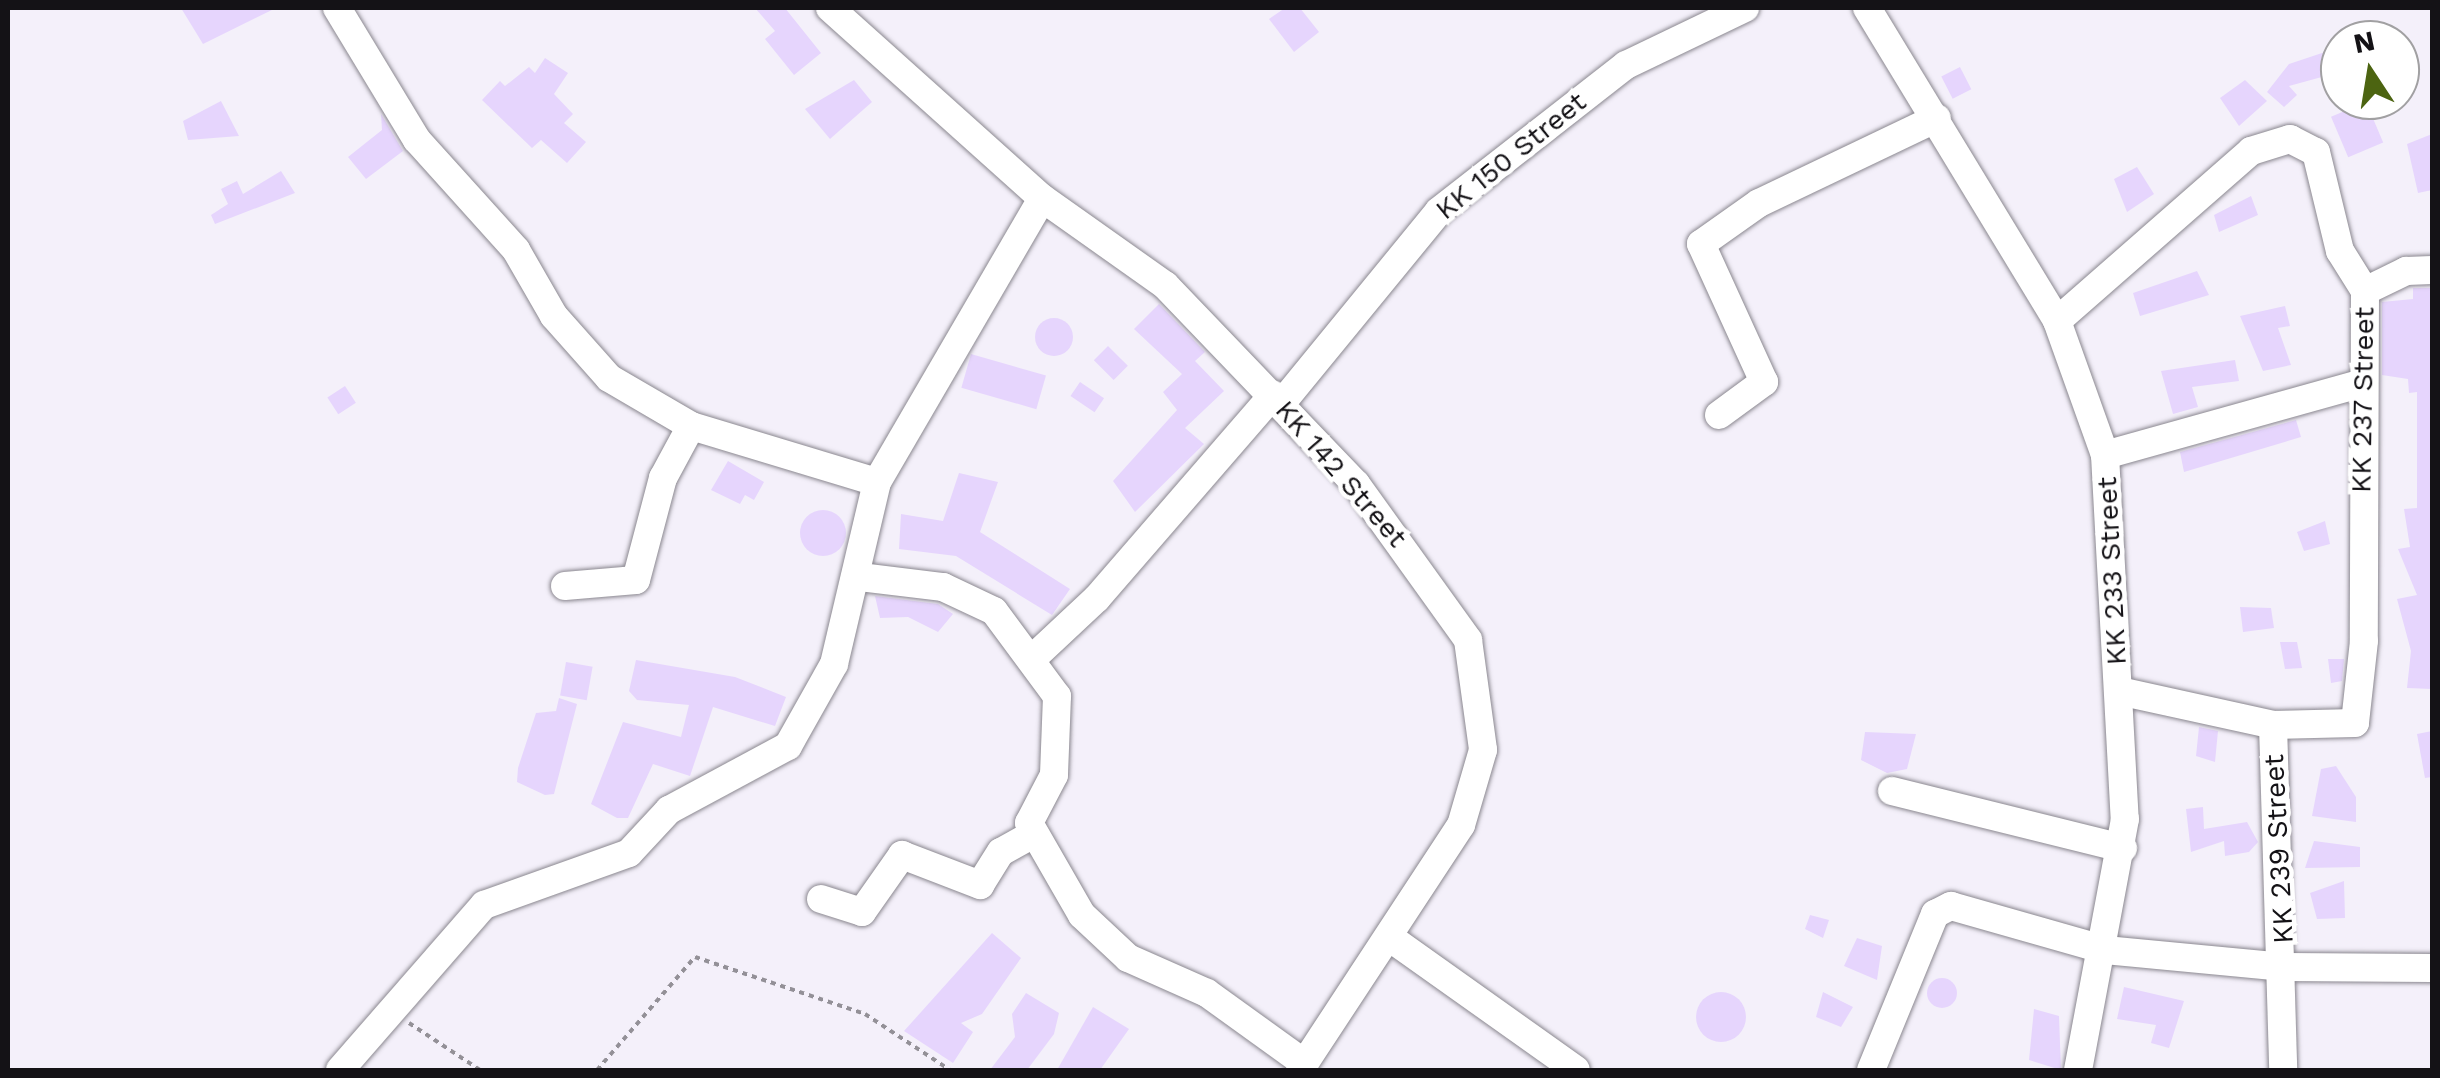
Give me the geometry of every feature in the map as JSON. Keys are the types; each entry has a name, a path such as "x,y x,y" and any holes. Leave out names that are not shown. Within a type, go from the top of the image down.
{"street":[{"path":"337,8 417,140 516,250 582,352 690,426 878,482"},
{"name":"KK 142 Street","path":"830,8 1042,198 1165,285 1277,399 1385,520 1450,610 1478,669 1476,783 1461,825 1302,1067"},
{"name":"KK 150 Street","path":"1034,657 1277,399 1439,211 1626,65 1745,8"},
{"name":"KK 233 Street","path":"1867,8 2058,321 2106,455 2123,848 2078,1070"},
{"path":"1720,415 1764,382 1702,244 1760,203 1936,118"},
{"name":"KK 237 Street","path":"2058,321 2251,151 2290,139 2316,152 2340,251 2365,291 2360,384 2358,717 2342,728 2272,725"},
{"path":"340,1070 484,905 629,852 669,810 776,758 834,664 860,577 878,482 1042,198"},
{"path":"2365,291 2406,271 2432,270"},
{"path":"2106,455 2360,384"},
{"path":"566,586 636,580 663,478 690,426"},
{"path":"860,577 984,602 1034,657 1060,709 1054,775 1031,819 1033,834 1082,915 1128,958 1207,993 1302,1067"},
{"name":"KK 239 Street","path":"2119,691 2272,725 2284,967 2282,1070"},
{"path":"1892,790 2123,848"},
{"path":"821,900 862,912 902,855 980,885 1001,852 1033,834"},
{"path":"1871,1070 1941,909 1961,906 2105,950 2284,967 2432,968"},
{"path":"1389,938 1576,1070"}],"path":[{"path":"596,1070 695,957 865,1014 950,1070"},
{"path":"394,1012 480,1070"}],"building":[{"path":"181,8 276,8 203,44"},
{"path":"755,8 785,8 821,53 794,75 765,39 775,31"},
{"path":"1285,8 1300,8 1319,32 1294,52 1269,19"},
{"path":"2320,54 2320,77 2289,86 2297,95 2284,107 2267,92 2289,64"},
{"path":"545,58 568,73 554,94 573,114 564,123 586,142 567,163 541,140 532,148 482,100 500,81 505,86 529,67 535,73"},
{"path":"1960,67 1971,89 1953,99 1941,77"},
{"path":"854,80 872,102 830,139 805,109"},
{"path":"2245,80 2267,101 2239,126 2220,98"},
{"path":"221,101 239,136 188,140 183,121"},
{"path":"381,114 403,151 366,179 348,157 382,130"},
{"path":"2332,120 2374,120 2383,143 2348,157"},
{"path":"2432,134 2432,190 2418,193 2407,144"},
{"path":"2137,167 2154,194 2127,212 2114,179"},
{"path":"281,171 295,193 215,224 211,215 228,204 221,189 237,181 243,194"},
{"path":"2251,196 2258,215 2219,232 2214,215"},
{"path":"2197,271 2209,295 2140,316 2133,293"},
{"path":"2413,288 2432,288 2432,689 2407,688 2411,651 2397,599 2417,595 2398,549 2410,547 2404,509 2417,508 2417,392 2409,393 2408,379 2382,375 2382,302 2413,299"},
{"path":"1159,304 1205,352 1195,361 1224,391 1185,428 1204,444 1135,512 1113,481 1177,410 1163,392 1182,374 1134,329"},
{"path":"2285,306 2290,326 2278,328 2291,365 2263,371 2240,316"},
{"path":"1054,318 1068,323 1073,337 1068,351 1054,356 1040,351 1035,337 1040,323"},
{"path":"1108,346 1128,366 1114,380 1094,360"},
{"path":"971,354 1046,375 1036,409 961,388"},
{"path":"2235,360 2239,381 2192,387 2198,407 2173,414 2161,371"},
{"path":"1080,382 1104,398 1095,412 1070,396"},
{"path":"345,386 356,403 338,414 327,397"},
{"path":"2296,420 2301,437 2184,472 2180,452"},
{"path":"728,461 764,482 754,500 745,495 740,504 711,490"},
{"path":"959,473 998,482 980,532 1070,589 1052,615 956,556 899,549 901,514 943,521"},
{"path":"823,510 839,517 846,533 839,549 823,556 807,549 800,533 807,517"},
{"path":"2325,521 2330,544 2304,551 2297,532"},
{"path":"875,596 938,604 953,614 938,632 908,617 880,618"},
{"path":"2240,607 2271,608 2274,628 2243,632"},
{"path":"2280,642 2297,642 2302,668 2285,669"},
{"path":"2328,659 2344,659 2342,681 2331,683"},
{"path":"636,660 735,677 786,697 775,726 713,707 690,776 653,764 628,818 617,818 591,804 623,722 681,737 689,705 637,700 629,691"},
{"path":"566,662 593,667 587,700 560,695"},
{"path":"559,698 577,704 554,794 545,795 517,782 518,768 536,713 556,711"},
{"path":"2199,727 2218,731 2215,762 2196,756"},
{"path":"2432,731 2432,777 2425,778 2417,734"},
{"path":"1865,732 1916,734 1907,769 1887,773 1861,760"},
{"path":"2336,766 2356,797 2356,822 2312,816 2321,769"},
{"path":"2203,807 2204,829 2247,822 2258,842 2249,852 2225,856 2224,841 2191,852 2186,809"},
{"path":"2314,841 2360,847 2360,867 2305,868"},
{"path":"2344,881 2345,918 2317,919 2310,893"},
{"path":"1810,915 1829,920 1823,938 1805,929"},
{"path":"992,933 1021,958 982,1014 961,1023 973,1032 953,1063 904,1031"},
{"path":"1857,938 1882,946 1877,980 1844,966"},
{"path":"1942,978 1953,982 1957,993 1953,1004 1942,1008 1931,1004 1927,993 1931,982"},
{"path":"2124,987 2184,1001 2169,1048 2151,1043 2156,1025 2117,1019"},
{"path":"1823,992 1853,1007 1841,1027 1816,1017"},
{"path":"1026,993 1059,1013 1054,1034 1027,1070 990,1070 1015,1037 1012,1014"},
{"path":"1711,993 1731,993 1745,1007 1745,1027 1731,1041 1711,1041 1697,1027 1697,1007"},
{"path":"1093,1007 1129,1029 1100,1070 1057,1070"},
{"path":"2034,1009 2059,1016 2061,1070 2029,1060"}]}
